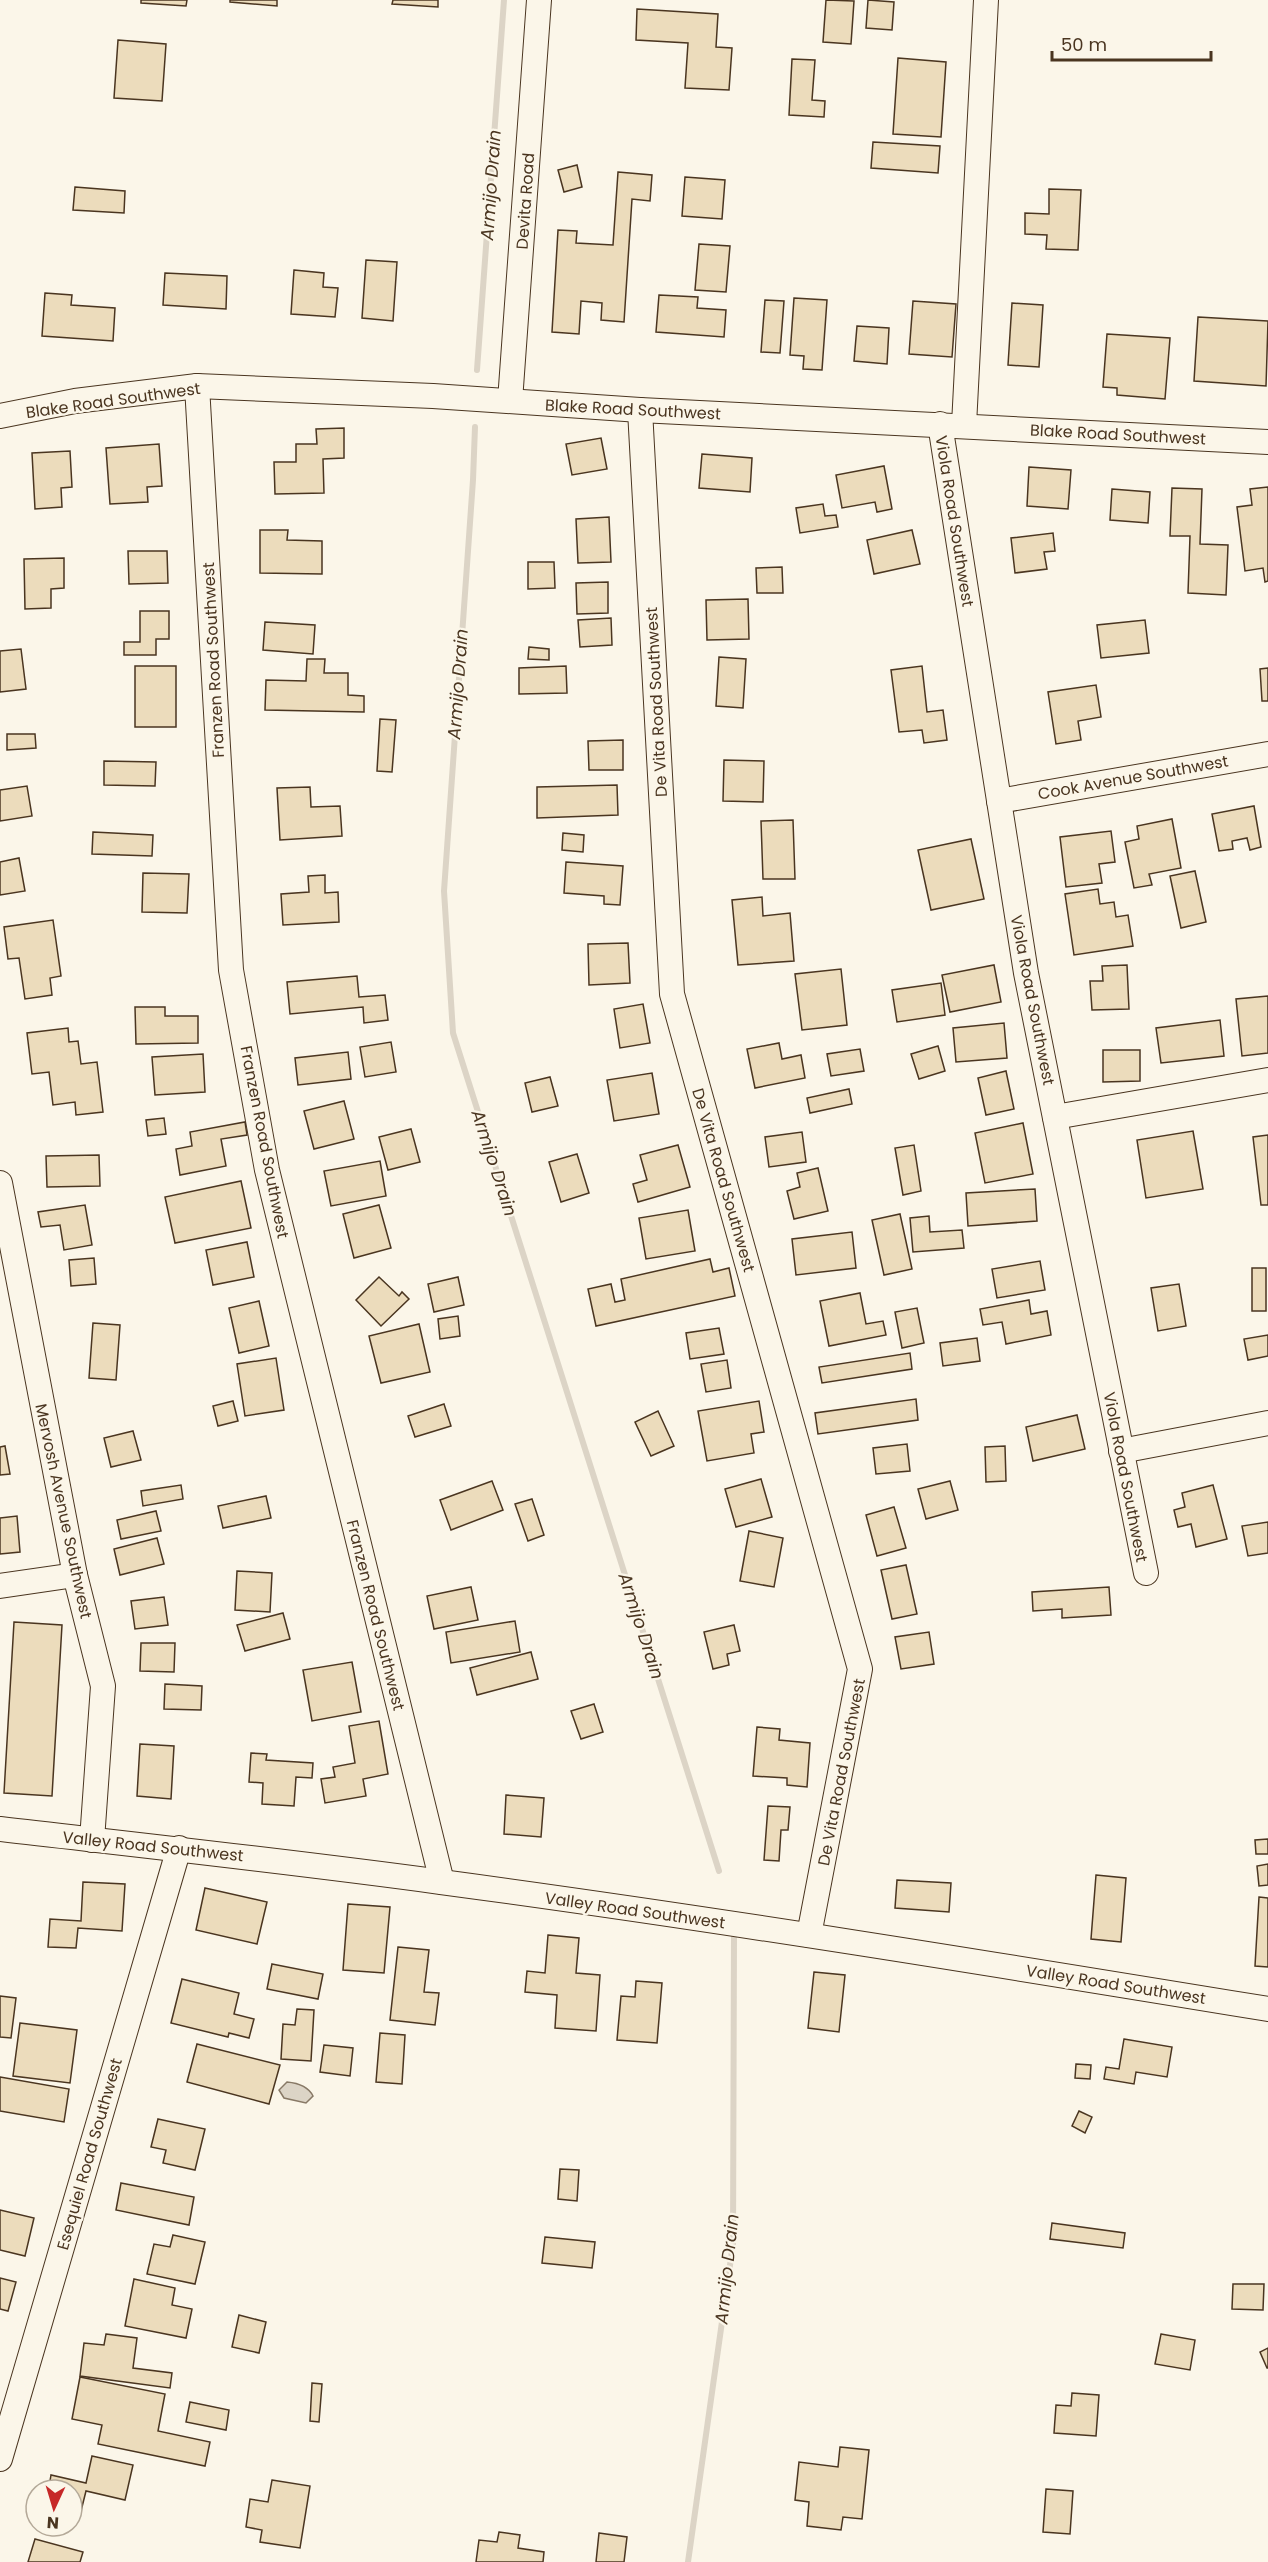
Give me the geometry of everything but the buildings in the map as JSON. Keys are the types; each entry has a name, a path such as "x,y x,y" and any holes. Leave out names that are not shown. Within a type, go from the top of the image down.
{"street":[{"name":"Devita Road","path":"510,401 539,0"},
{"name":"Viola Road Southwest","path":"964,425 986,0"},
{"name":"Blake Road Southwest","path":"0,416 75,401 198,386 1268,442"},
{"name":"Franzen Road Southwest","path":"198,386 231,970 267,1170 442,1882"},
{"name":"De Vita Road Southwest","path":"640,410 672,994 860,1670 809,1935"},
{"name":"Viola Road Southwest","path":"940,424 1026,973 1146,1573"},
{"name":"Cook Avenue Southwest","path":"999,801 1268,753"},
{"path":"1055,1117 1268,1080"},
{"name":"Mervosh Avenue Southwest","path":"0,1183 7,1259 75,1575 103,1686 92,1840"},
{"path":"1121,1451 1268,1423"},
{"path":"0,1586 75,1575"},
{"name":"Valley Road Southwest","path":"0,1829 179,1848 442,1882 809,1935 1268,2009"},
{"name":"Esequiel Road Southwest","path":"0,2459 179,1848"}],"shaded area":[{"path":"287,2082 302,2086 313,2096 306,2103 284,2098 279,2090"}],"waterway":[{"name":"Armijo Drain","path":"477,370 504,0"},
{"name":"Armijo Drain","path":"475,427 444,891 453,1033 719,1871"},
{"name":"Armijo Drain","path":"688,2562 733,2244 734,1937"}]}
